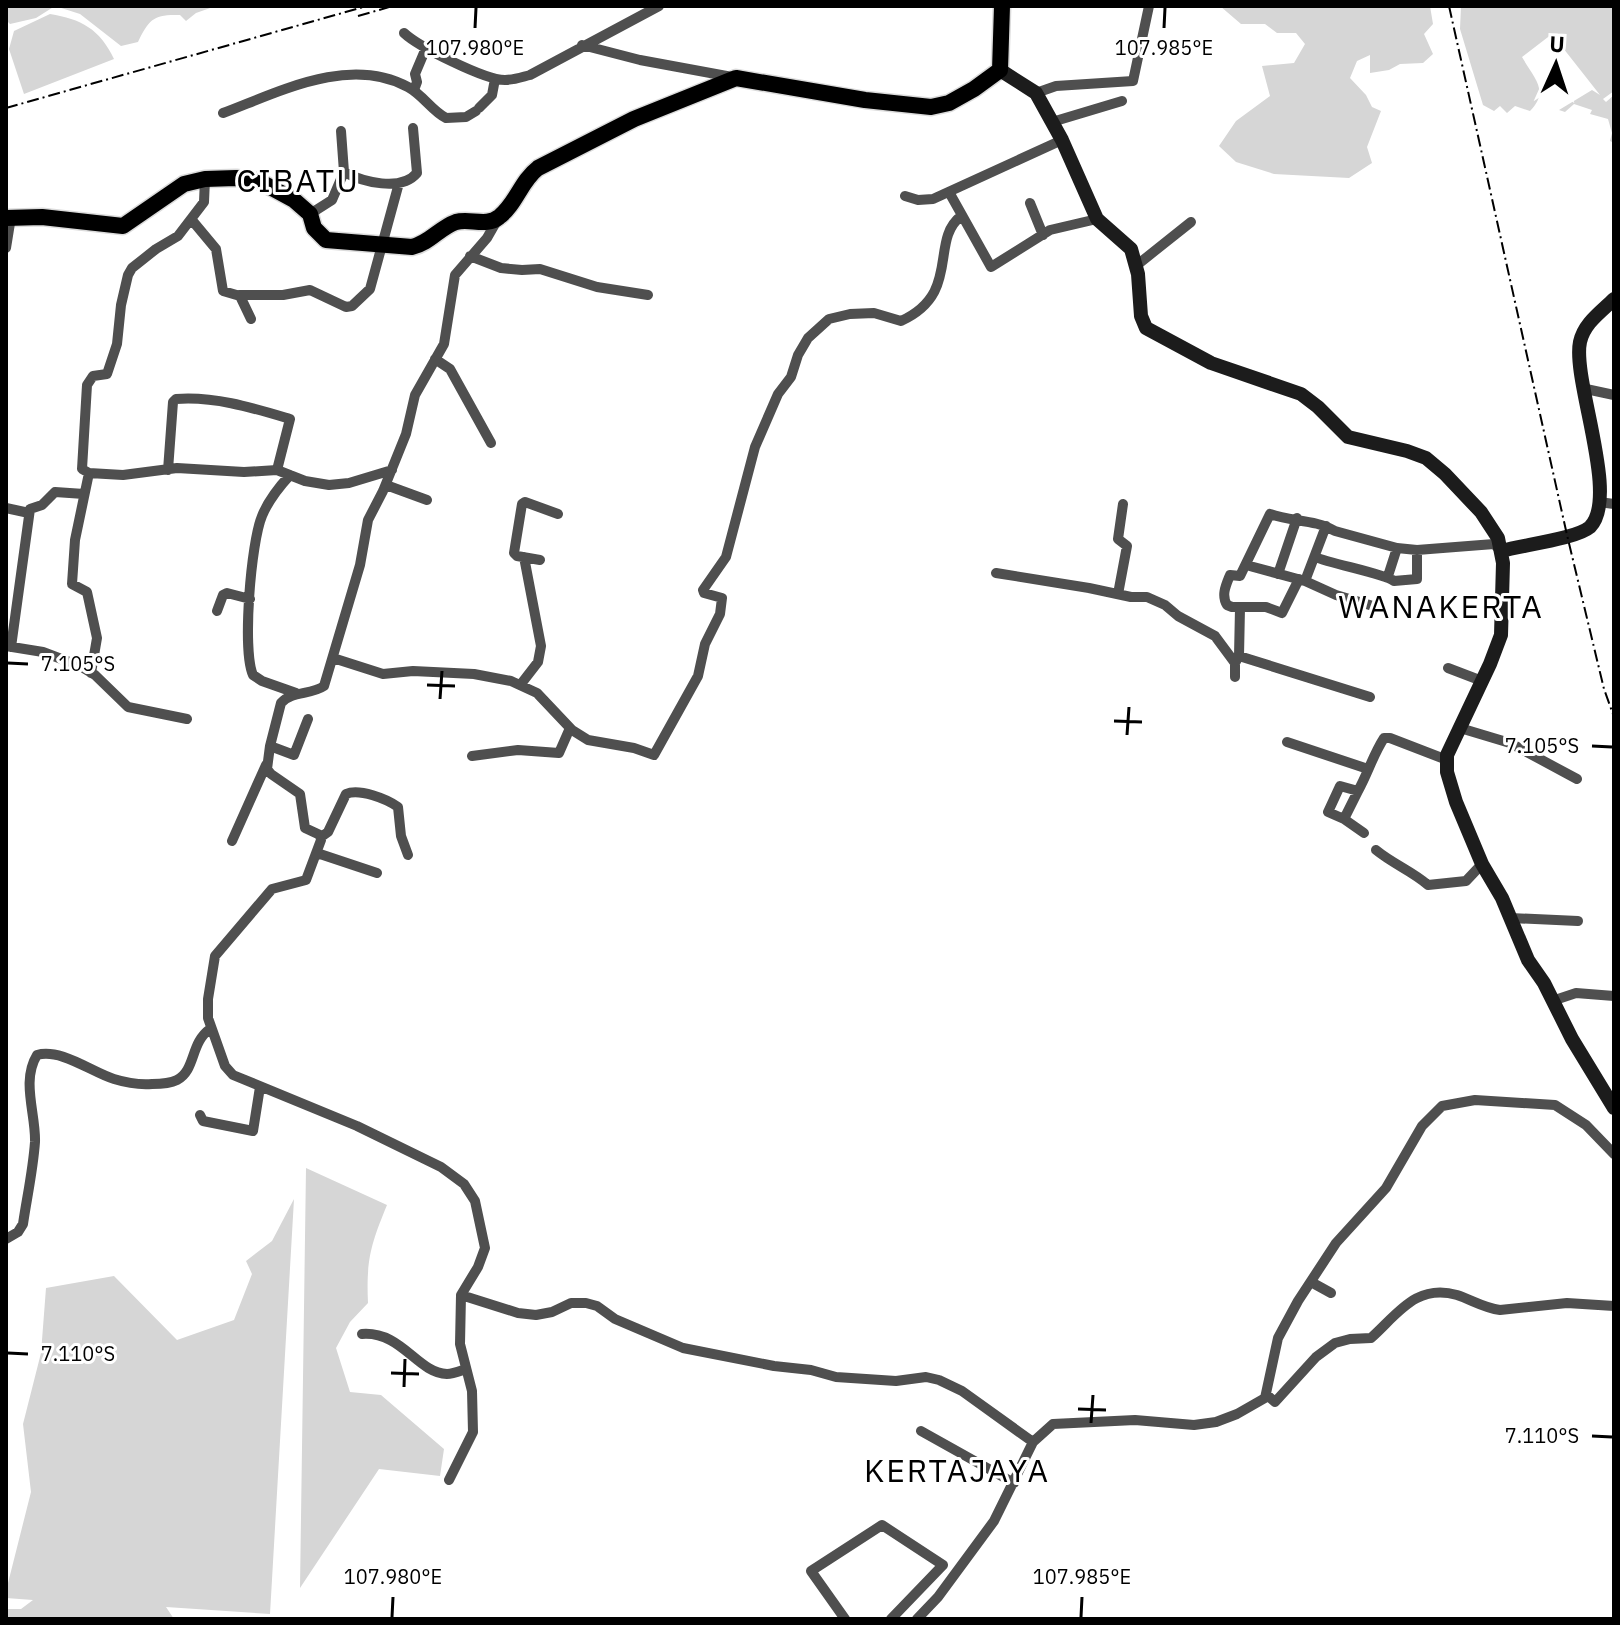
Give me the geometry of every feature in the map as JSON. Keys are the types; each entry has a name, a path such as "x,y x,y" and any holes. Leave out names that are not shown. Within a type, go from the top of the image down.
{"main road":[{"path":"1000,70 1002,6"},
{"path":"9,218 42,217 123,226 184,184 205,179 236,178 259,181 294,200 310,214 316,232 326,240 412,247 423,245 458,221 486,221 499,217 526,178 538,168 634,119 736,78 852,98 931,107 949,103 1000,70"},
{"path":"1000,70 1036,93 1062,140 1097,219 1127,242 1137,265 1139,304 1146,328 1221,367 1301,394 1348,437 1426,458 1481,512 1498,538 1502,551 1501,635 1447,760 1447,772 1482,864 1528,960 1614,1108"},
{"path":"1502,551 1584,530 1607,503 1579,349 1587,326 1614,299"}],"street":[{"path":"404,33 426,48 495,79 507,80 530,75 659,6"},
{"path":"1036,93 1056,86 1133,81 1149,6"},
{"path":"582,45 640,60 736,78"},
{"path":"414,90 417,82 415,74 426,48"},
{"path":"223,113 323,77 381,77 414,90 446,118 460,119 478,110 492,95 495,79"},
{"path":"1052,122 1122,101"},
{"path":"344,172 369,180 399,183 413,178 417,173 413,128"},
{"path":"310,214 332,200 339,177 344,172 341,131"},
{"path":"905,196 925,200 949,192 1062,140"},
{"path":"205,179 204,202 191,219 174,240 156,249 132,268 128,275 112,360 106,376 90,379 84,398 82,469 89,473 143,475 168,470 277,470 316,484 339,485 392,470"},
{"path":"191,219 216,249 223,291 228,295 283,295 310,290 350,307 370,289 385,244 399,183"},
{"path":"949,192 991,267 1050,230 1097,219"},
{"path":"1030,203 1043,235"},
{"path":"333,658 383,674 413,671 474,674 521,684 544,699 570,728 593,742 634,748 654,755 698,676 705,644 719,619 722,598 703,590 726,557 755,447 778,394 793,374 798,355 814,330 829,319 867,313 901,321 923,306 940,280 950,226 961,216"},
{"path":"232,841 266,765 281,703 286,697 323,687 360,565 368,520 406,434 415,395 444,344 455,275 494,229 499,217"},
{"path":"6,248 9,218"},
{"path":"1137,265 1191,222"},
{"path":"470,256 501,268 540,269 597,287 648,295"},
{"path":"239,295 251,319"},
{"path":"435,359 450,369 491,443"},
{"path":"1586,389 1614,395"},
{"path":"168,470 173,402 189,398 214,400 290,419 277,470"},
{"path":"89,473 75,540 72,584 86,590 97,638 91,673"},
{"path":"290,475 261,517 255,548 248,631 251,671 259,679 298,694"},
{"path":"386,485 427,500"},
{"path":"84,494 55,492 42,505 31,508 9,646 58,656 91,673 128,707 187,719"},
{"path":"540,560 514,553 523,503 558,514"},
{"path":"1118,594 1127,546 1118,541 1123,504"},
{"path":"6,508 29,513"},
{"path":"1326,526 1315,557 1282,613 1266,607 1227,605 1224,590 1230,575 1240,576 1270,514 1280,518 1297,518 1326,526 1335,531 1397,548 1417,550 1494,544 1502,551"},
{"path":"1278,574 1297,518"},
{"path":"1388,576 1397,548"},
{"path":"1315,557 1355,571 1388,576 1394,581 1417,579 1417,550"},
{"path":"521,684 538,662 541,646 524,557"},
{"path":"1246,565 1302,580 1373,606"},
{"path":"996,573 1131,597 1147,597 1215,636 1237,660 1370,697"},
{"path":"217,611 223,595 227,593 250,599"},
{"path":"1235,677 1240,608"},
{"path":"1448,668 1482,681"},
{"path":"270,746 294,755 308,719"},
{"path":"472,756 518,750 558,754 570,728"},
{"path":"1460,728 1510,743 1577,779"},
{"path":"1344,819 1384,738 1447,760"},
{"path":"1287,742 1368,769"},
{"path":"266,765 271,774 300,794 305,828 321,837"},
{"path":"1358,791 1340,786 1328,812 1364,833"},
{"path":"408,855 401,836 398,807 356,791 346,794 328,832 321,837 306,880 272,889 219,949 215,956 208,999 210,1029 228,1070 260,1087 357,1126 441,1167 464,1184 475,1201 485,1248 478,1267 461,1295 459,1325 473,1403 473,1432 449,1480"},
{"path":"1376,850 1391,862 1416,874 1428,885 1466,881 1482,864"},
{"path":"317,853 377,873"},
{"path":"1510,918 1578,921"},
{"path":"1552,1001 1576,993 1614,996"},
{"path":"6,1239 18,1232 23,1224 34,1146 29,1086 37,1055 47,1054 77,1062 112,1079 137,1085 167,1083 177,1080 188,1069 198,1041 210,1029"},
{"path":"200,1115 203,1121 253,1131 260,1087"},
{"path":"1270,1398 1278,1338 1336,1243 1386,1188 1422,1126 1442,1106 1475,1100 1555,1105 1586,1125 1614,1154"},
{"path":"1311,1282 1331,1293"},
{"path":"1270,1398 1275,1402 1316,1357 1335,1343 1371,1338 1402,1306 1427,1294 1455,1294 1500,1310 1567,1303 1614,1306"},
{"path":"461,1295 518,1313 536,1315 571,1303 586,1303 683,1348 774,1366 811,1370 836,1377 896,1381 926,1377 939,1380 962,1391 1033,1442"},
{"path":"362,1334 388,1338 440,1372 466,1369"},
{"path":"917,1619 938,1597 994,1521 1033,1442 1044,1431 1059,1422 1085,1425 1135,1420 1194,1425 1216,1422 1270,1398"},
{"path":"921,1431 1014,1483"},
{"path":"811,1571 882,1525 943,1565 891,1619"},
{"path":"811,1571 829,1607 839,1619"},
{"path":"811,1571 845,1619"}],"shaded area":[{"path":"6,6 55,6 36,18 10,24 6,20"},
{"path":"55,6 216,6 196,13 186,21 180,15 158,17 149,23 138,42 121,46 80,14"},
{"path":"1220,6 1430,6 1433,24 1424,34 1433,54 1423,63 1400,64 1389,70 1370,73 1370,55 1357,61 1350,78 1366,95 1372,107 1381,111 1367,147 1372,163 1349,178 1274,174 1236,162 1219,146 1236,121 1270,96 1262,66 1294,63 1305,44 1296,33 1277,33 1265,24 1241,24"},
{"path":"1461,6 1614,6 1614,91 1603,99 1606,102 1614,95 1614,143 1610,141 1612,133 1608,119 1590,114 1592,110 1574,104 1565,112 1559,110 1592,90 1600,95 1552,34 1522,57 1538,84 1539,97 1530,111 1515,106 1507,113 1500,106 1494,111 1483,105 1460,29"},
{"path":"50,14 88,27 102,40 114,59 24,94 9,49 14,31"},
{"path":"306,1168 387,1205 371,1252 368,1303 350,1322 336,1348 350,1392 381,1395 444,1449 440,1476 379,1469 300,1588"},
{"path":"294,1199 270,1614 166,1607 174,1619 6,1619 6,1609 21,1609 33,1600 6,1598 6,1591 31,1492 23,1424 41,1353 46,1288 114,1276 177,1340 234,1320 252,1274 246,1261 272,1241"}],"railway":[{"path":"6,108 367,6"},
{"path":"358,16 393,6"},
{"path":"1449,6 1567,535 1604,689 1614,717"}],"district":[{"name":"CIBATU","path":"298,180"},
{"name":"WANAKERTA","path":"1441,606"},
{"name":"KERTAJAYA","path":"957,1470"}]}
